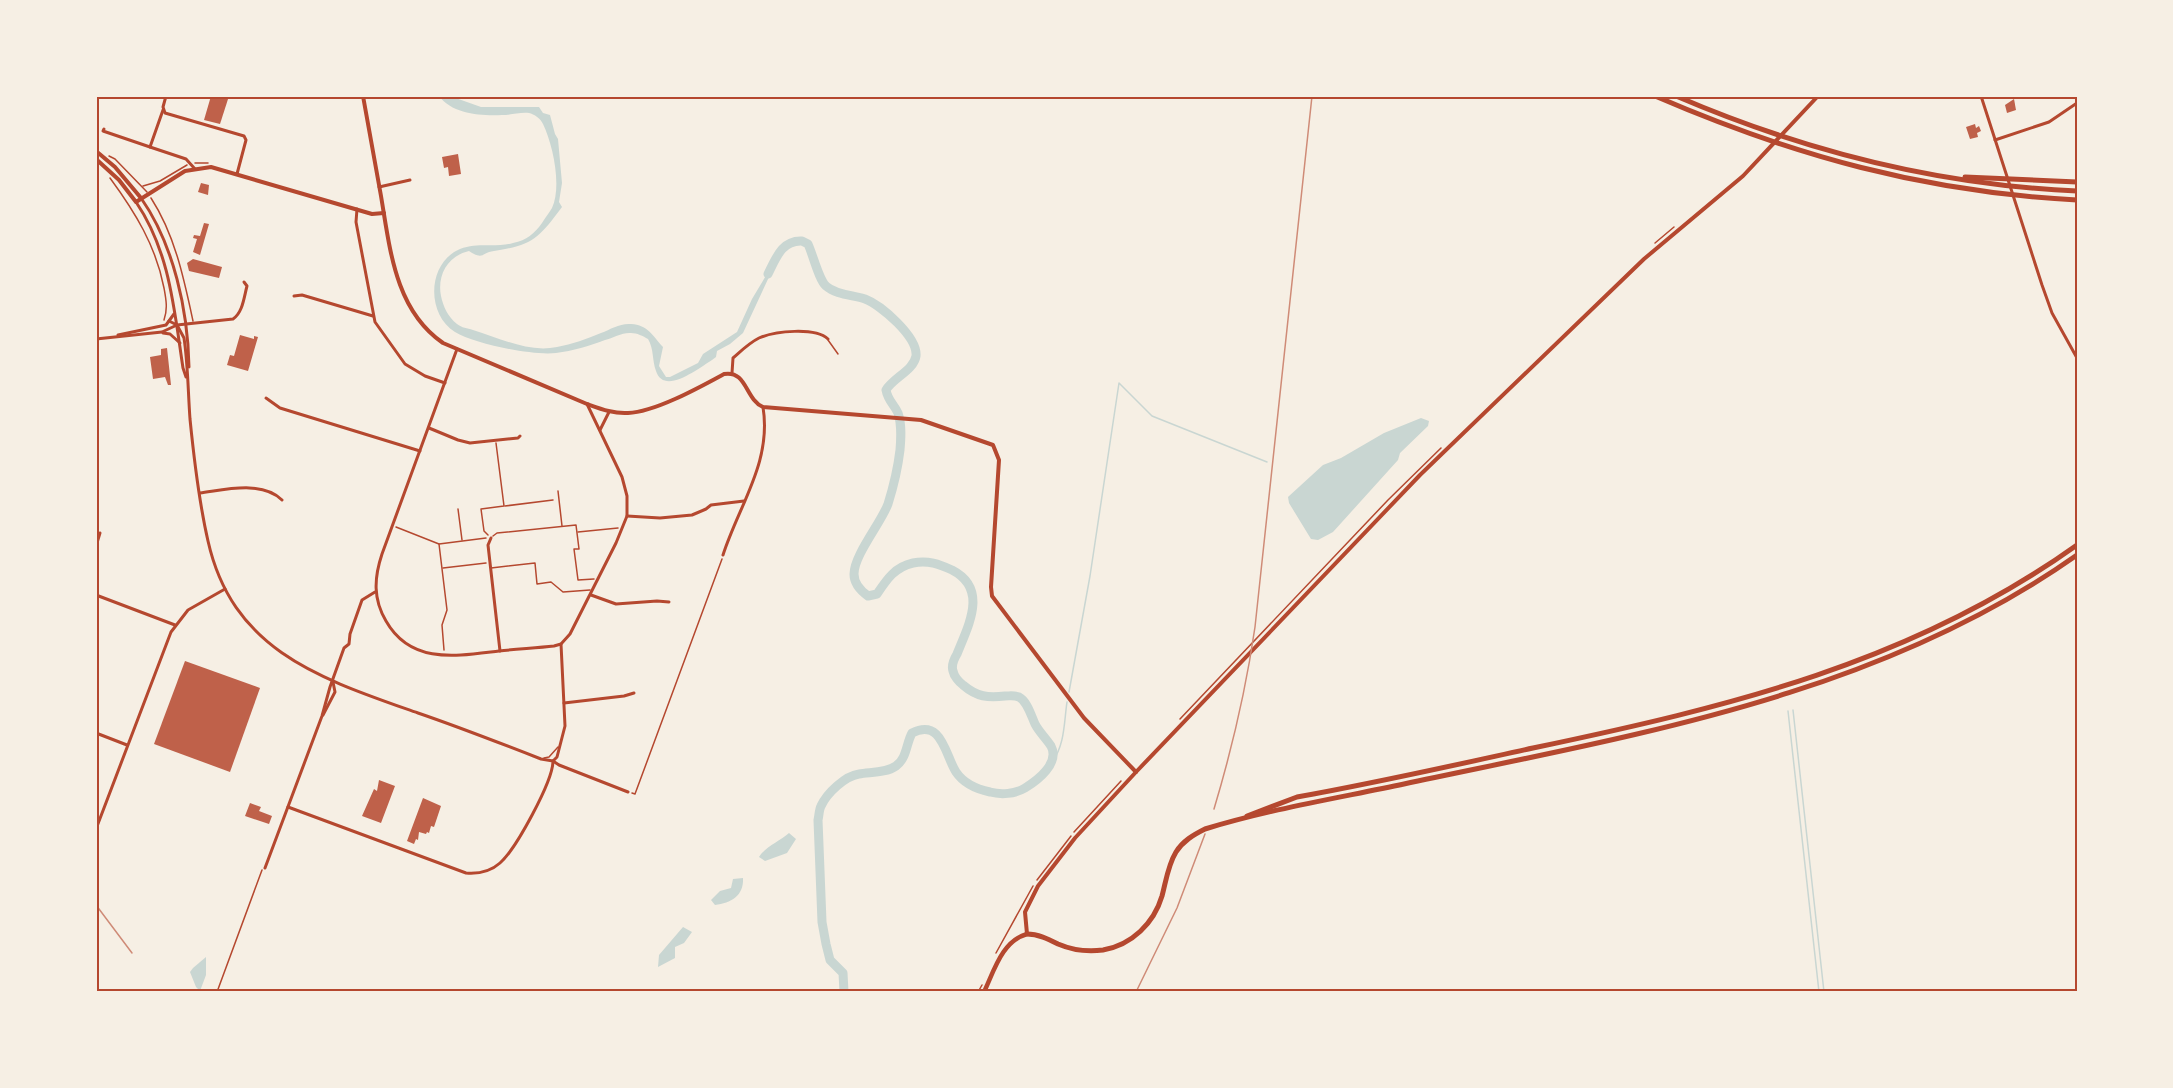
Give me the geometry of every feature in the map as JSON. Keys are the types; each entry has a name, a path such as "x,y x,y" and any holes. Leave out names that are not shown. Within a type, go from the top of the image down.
{"highway":[{"path":"1655,96 1760,138 1871,171 2000,195 2077,200"},
{"path":"1676,96 1763,131 1875,164 1928,175 2026,188 2077,191"},
{"path":"1997,183 2077,182"},
{"path":"1238,820 1290,799 1635,726 1798,682 1890,649 1958,618 2021,582 2077,545"},
{"path":"1027,934 1039,935 1064,946 1082,950 1107,949 1124,943 1140,932 1154,914 1172,861 1185,842 1205,830 1238,820 1636,734 1722,713 1799,690 1868,666 1939,636 2025,590 2077,555"}],"main road":[{"path":"984,992 1007,946 1016,938 1027,934"}],"street":[{"path":"150,147 166,96"},
{"path":"363,96 394,268 406,301 418,320 432,335 457,349 609,412 644,411 724,374 732,373 740,377 754,402 763,407 910,418 988,442 996,449 999,460 992,596 1084,718 1136,772"},
{"path":"1027,934 1024,916 1026,909 1044,878 1075,838 1136,772 1420,475 1644,259 1743,176 1818,96"},
{"path":"1982,96 2052,313 2077,358"},
{"path":"1995,140 2049,122 2077,103"},
{"path":"163,110 244,136 246,140 237,174"},
{"path":"104,129 103,131 186,159 195,169"},
{"path":"96,151 119,171 141,198 167,247 185,325 189,354 188,381"},
{"path":"96,159 119,180 136,202 161,248 170,279 183,368 188,381"},
{"path":"136,202 177,175 211,167 372,214 384,213"},
{"path":"379,187 410,180"},
{"path":"357,209 356,222 375,322 405,364 425,376 445,383"},
{"path":"116,336 126,337 162,332 177,325 236,318 240,313 247,286 244,282"},
{"path":"294,296 302,295 373,316"},
{"path":"96,339 165,325 176,313"},
{"path":"169,321 177,325 185,342 191,430 211,554 225,589 247,621 269,644 303,668 333,681 541,759 553,761 628,792"},
{"path":"162,332 170,334 180,343"},
{"path":"732,373 733,358 750,344 765,336 776,333 806,332 819,334 828,339"},
{"path":"457,349 378,566 375,592 383,617 400,638 419,651 445,657 500,651 561,644 570,634 624,528 627,516 625,486 587,404"},
{"path":"266,398 280,408 420,451"},
{"path":"723,555 759,466 765,426 763,407"},
{"path":"600,430 609,412"},
{"path":"429,428 463,442 496,441 520,436"},
{"path":"200,493 248,487 278,496 282,500"},
{"path":"627,516 668,518 692,515 706,509 711,504 744,501"},
{"path":"96,546 100,533"},
{"path":"491,538 488,545 500,651"},
{"path":"96,828 175,624 194,606 225,589"},
{"path":"266,868 322,716 329,707 334,692 333,681 362,600 375,592"},
{"path":"96,594 175,624"},
{"path":"591,595 616,604 669,602"},
{"path":"288,807 466,873 481,873 500,863 537,805 561,745 565,726 561,644"},
{"path":"564,703 634,693"},
{"path":"96,733 127,745"}],"lane":[{"path":"828,339 838,354"},
{"path":"490,568 535,563 537,584 551,582 563,592 593,589"},
{"path":"541,759 549,757 561,745"}],"path":[{"path":"107,174 152,244 161,271 166,298 165,325"},
{"path":"138,183 142,186"},
{"path":"158,209 180,264 194,324"},
{"path":"496,441 504,506"},
{"path":"558,491 562,527"},
{"path":"491,538 484,531 481,509 553,500"},
{"path":"458,509 462,541"},
{"path":"392,525 439,544 491,538 497,533 576,525 579,549 574,549 578,580 598,578"},
{"path":"577,532 624,528"},
{"path":"439,544 447,610 442,625 445,657"},
{"path":"628,792 634,794 723,555"},
{"path":"442,568 490,563"},
{"path":"217,992 262,870 266,868"}],"shaded area":[{"path":"439,96 450,96 481,107 539,107 543,113 550,115 558,139 562,183 559,202 562,207 547,227 534,239 518,246 480,256 469,251 449,262 442,274 440,289 446,311 457,324 514,344 535,348 563,346 619,325 642,326 663,347 659,366 666,377 670,377 698,363 703,354 737,332 752,299 782,249 743,333 717,351 716,357 699,369 674,381 666,381 660,378 656,371 648,339 635,334 621,334 569,351 546,353 519,351 490,345 455,332 446,324 435,302 434,289 441,265 460,249 518,242 530,236 552,208 555,199 556,177 550,143 541,120 533,114 468,113 451,107"},
{"path":"1421,418 1429,421 1428,426 1400,453 1398,460 1333,532 1318,540 1311,539 1289,503 1288,497 1323,465 1341,458 1384,433"},
{"path":"789,833 796,839 787,853 765,861 759,857 765,850"},
{"path":"743,878 741,890 735,898 715,905 711,900 720,891 731,888 733,879"},
{"path":"683,927 692,932 684,943 675,947 675,958 658,967 659,955"},
{"path":"206,957 206,975 200,991 190,972"}],"building":[{"path":"211,96 229,96 220,124 204,120"},
{"path":"2014,99 2016,110 2007,113 2005,105"},
{"path":"1975,124 1976,128 1979,126 1981,131 1977,133 1978,137 1970,139 1966,127"},
{"path":"458,154 461,174 449,176 448,167 444,168 442,157"},
{"path":"201,183 209,185 208,195 198,192"},
{"path":"204,223 209,224 200,255 193,252 197,239 193,238 194,235 200,236"},
{"path":"193,259 222,267 219,278 189,271 187,263"},
{"path":"240,335 254,339 254,336 258,337 248,371 227,365 230,355 234,356"},
{"path":"167,348 171,385 168,385 165,377 153,379 150,357 161,355 161,349"},
{"path":"185,661 260,688 230,772 154,744"},
{"path":"379,780 395,786 381,823 362,816 374,789 377,791"},
{"path":"423,798 441,806 434,827 431,826 429,833 426,834 419,832 418,840 416,839 414,844 407,841"},
{"path":"250,803 261,807 259,811 272,816 269,824 245,816"}],"waterway":[{"path":"768,274 780,251 789,243 802,241 808,244 826,286 872,302 889,315 911,340 915,348 914,361 886,390 898,413 901,427 895,477 885,512 858,558 855,566 855,581 868,596 877,594 896,571 913,563 924,562 943,566 963,578 970,587 973,598 972,609 966,632 953,662 954,675 961,684 983,696 1014,696 1022,699 1053,752 1050,765 1030,785 1012,793 994,793 975,788 963,780 956,772 941,740 930,730 922,730 912,733 904,755 896,766 883,771 854,775 837,786 828,796 820,808 818,820 822,922 830,960 843,973 844,992"},
{"path":"1069,692 1090,576 1119,383 1152,416 1267,462"},
{"path":"1052,762 1062,741 1067,702"},
{"path":"1793,710 1824,992"},
{"path":"1788,711 1819,992"}],"railway":[{"path":"1214,809 1238,719 1255,627 1312,96"},
{"path":"1136,992 1177,908 1205,834"},
{"path":"96,905 132,953"}]}
